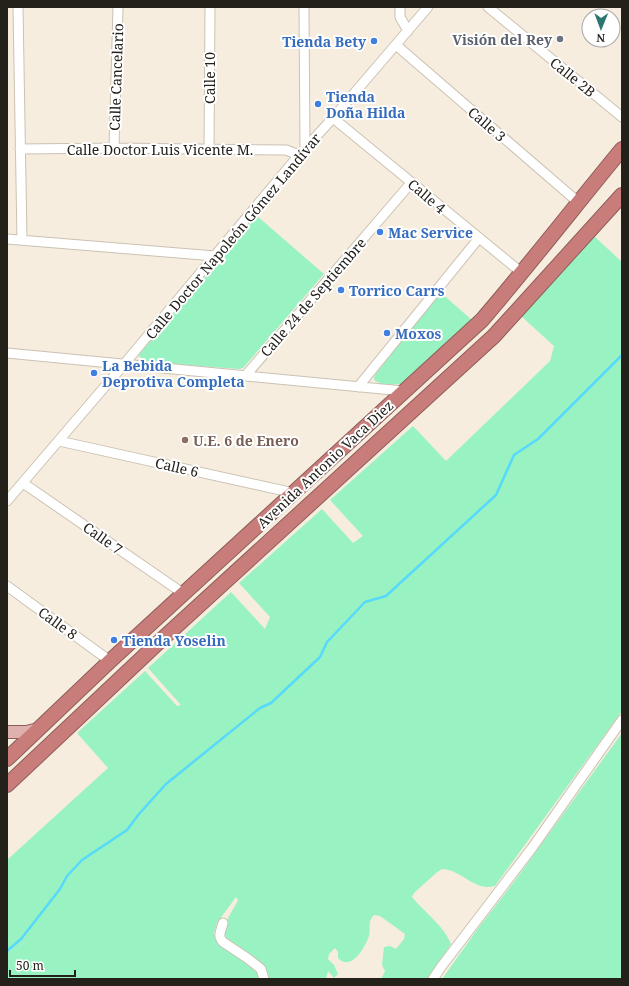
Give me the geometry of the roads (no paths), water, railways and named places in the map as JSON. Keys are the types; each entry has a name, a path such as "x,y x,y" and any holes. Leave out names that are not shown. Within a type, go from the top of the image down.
{"highway":[{"name":"Avenida Antonio Vaca Diez","path":"7,759 110,661 294,494 482,320 522,274 578,202 622,149"},
{"name":"Avenida Antonio Vaca Diez","path":"7,785 159,642 494,336 622,195"},
{"path":"159,642 162,633 191,606 191,600 184,594"}],"main road":[{"path":"7,732 26,732 39,728"}],"street":[{"path":"18,7 22,240"},
{"name":"Calle Cancelario","path":"114,148 118,7"},
{"name":"Calle 10","path":"209,149 210,7"},
{"path":"302,152 304,7"},
{"path":"400,7 400,16 408,31"},
{"name":"Calle Doctor Napoleón Gómez Landívar","path":"7,501 302,152 396,46 428,7"},
{"name":"Calle 2B","path":"488,7 622,117"},
{"name":"Calle 3","path":"396,46 578,202"},
{"name":"Calle 4","path":"333,118 522,274"},
{"name":"Calle Doctor Luis Vicente M.","path":"20,149 209,149 286,150 302,152"},
{"name":"Calle 24 de Septiembre","path":"246,375 411,182"},
{"path":"358,387 479,238"},
{"path":"7,239 215,256"},
{"path":"7,352 403,392"},
{"name":"Calle 6","path":"59,441 294,494"},
{"name":"Calle 7","path":"23,483 184,594"},
{"name":"Calle 8","path":"7,586 110,661"},
{"path":"433,979 532,848 622,720"},
{"path":"223,923 219,935 220,938 261,969 264,979"}],"waterway":[{"path":"7,951 21,939 60,889 67,876 82,860 127,830 166,784 260,708 271,703 320,657 327,642 365,602 386,596 496,495 514,455 538,439 622,355"}],"place":[{"name":"Visión del Rey","path":"560,39"},
{"name":"Tienda Bety","path":"374,41"},
{"name":"Tienda Doña Hilda","path":"318,104"},
{"name":"Mac Service","path":"380,232"},
{"name":"Torrico Carrs","path":"341,290"},
{"name":"Moxos","path":"387,333"},
{"name":"La Bebida Deprotiva Completa","path":"94,373"},
{"name":"U.E. 6 de Enero","path":"185,440"},
{"name":"Tienda Yoselin","path":"114,640"}]}
